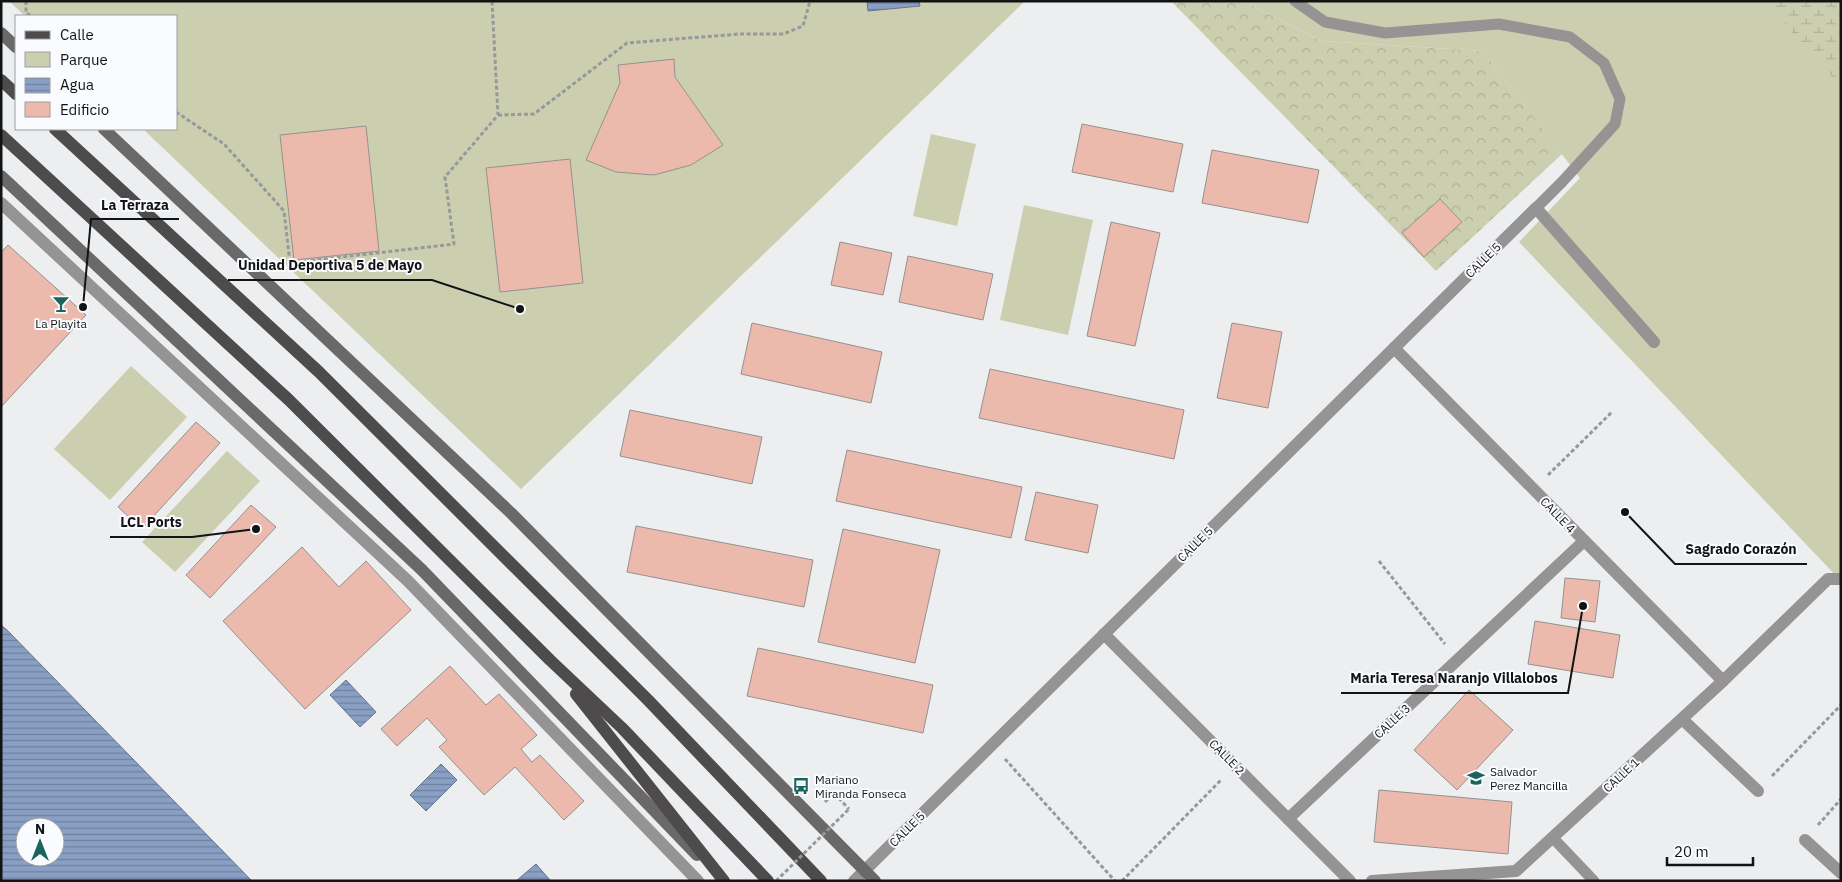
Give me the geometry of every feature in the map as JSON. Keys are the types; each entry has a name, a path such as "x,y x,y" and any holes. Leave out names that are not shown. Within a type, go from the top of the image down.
{"main road":[{"path":"1,33 15,45"},
{"path":"1,80 15,93"},
{"path":"55,130 319,372 648,700 821,881"},
{"path":"66,130 71,144"},
{"path":"105,130 511,513 875,881"},
{"path":"1,136 289,400 550,660 622,728 768,881"},
{"path":"1,176 422,570 723,881"},
{"path":"550,660 723,881"}],"street":[{"path":"1,203 408,581 698,881"},
{"path":"1536,208 1654,342"},
{"name":"CALLE 5","path":"854,881 1536,208"},
{"name":"CALLE 4","path":"1394,348 1723,682"},
{"name":"CALLE 3","path":"1288,819 1584,541"},
{"name":"CALLE 1","path":"1372,881 1516,871 1834,579"},
{"name":"CALLE 2","path":"1104,634 1350,881"},
{"path":"1682,720 1758,791"},
{"path":"1805,840 1841,873"}],"lane":[{"path":"1295,1 1325,22 1385,32 1499,24 1570,37 1604,63 1620,99 1615,124 1536,208"},
{"path":"1553,838 1594,881"}],"path":[{"path":"26,1 26,13 30,15"},
{"path":"178,113 224,144 284,211 290,263 454,244 445,177 498,115 492,1"},
{"path":"498,115 534,114 627,43 739,34 783,34 803,26 810,1"},
{"path":"1534,489 1612,412"},
{"path":"1379,561 1458,660"},
{"path":"1758,791 1841,704"},
{"path":"992,745 1115,881"},
{"path":"1122,881 1235,766"},
{"path":"776,881 849,809 834,794"},
{"path":"1805,840 1841,799"}],"green space":[{"path":"9,1 1025,1 521,489 144,130 178,130 178,15 24,15"},
{"path":"1171,1 1243,1 1321,41 1483,51 1562,154 1436,271"},
{"path":"1243,1 1841,1 1841,581 1519,242 1580,178 1483,51 1321,41"},
{"path":"1766,1 1841,1 1841,86 1800,42"},
{"path":"931,134 976,144 957,226 913,216"},
{"path":"1024,205 1093,220 1068,335 1000,320"},
{"path":"131,366 187,417 110,500 54,449"},
{"path":"227,451 260,481 175,572 142,542"}],"water":[{"path":"867,1 919,1 920,6 868,11"},
{"path":"1,625 7,630 252,881 1,881"},
{"path":"346,680 376,712 360,727 330,695"},
{"path":"441,764 457,780 426,811 410,795"},
{"path":"536,864 550,880 516,881"}],"building":[{"path":"674,59 675,77 723,145 691,165 654,175 616,172 586,160 620,83 618,65"},
{"path":"1082,124 1183,144 1173,192 1072,172"},
{"path":"366,126 379,251 294,260 280,135"},
{"path":"1212,150 1319,170 1308,223 1202,203"},
{"path":"570,159 583,283 500,292 486,168"},
{"path":"1440,199 1462,222 1424,257 1402,233"},
{"path":"1111,222 1160,233 1135,346 1087,336"},
{"path":"840,242 892,253 883,295 831,285"},
{"path":"8,245 86,315 1,407 1,252"},
{"path":"908,256 993,274 983,320 899,302"},
{"path":"752,323 882,352 871,403 741,374"},
{"path":"1232,323 1282,332 1268,408 1217,398"},
{"path":"990,369 1184,410 1174,459 979,418"},
{"path":"630,410 762,437 752,484 620,456"},
{"path":"196,422 220,443 142,529 118,507"},
{"path":"847,450 1022,487 1011,538 836,501"},
{"path":"1036,492 1098,505 1088,553 1025,540"},
{"path":"251,505 276,527 210,598 186,575"},
{"path":"636,526 813,560 804,607 627,572"},
{"path":"843,529 940,550 915,663 818,642"},
{"path":"302,547 339,587 366,561 411,610 305,709 223,621"},
{"path":"1565,578 1600,581 1595,622 1561,618"},
{"path":"1535,621 1620,635 1613,678 1528,664"},
{"path":"758,648 933,685 923,733 747,696"},
{"path":"450,666 486,705 499,694 537,735 521,749 532,762 540,755 584,801 564,820 515,767 484,795 439,747 447,740 427,718 397,746 381,729"},
{"path":"1469,690 1513,730 1457,790 1414,750"},
{"path":"1379,790 1512,802 1508,854 1374,842"}],"place":[{"name":"La Playita","path":"61,304"},
{"name":"La Terraza","path":"83,307"},
{"name":"Unidad Deportiva 5 de Mayo","path":"520,309"},
{"name":"Sagrado Corazón","path":"1625,512"},
{"name":"LCL Ports","path":"256,529"},
{"name":"Maria Teresa Naranjo Villalobos","path":"1583,606"},
{"name":"Salvador Perez Mancilla","path":"1476,778"},
{"name":"Mariano Miranda Fonseca","path":"801,786"}]}
